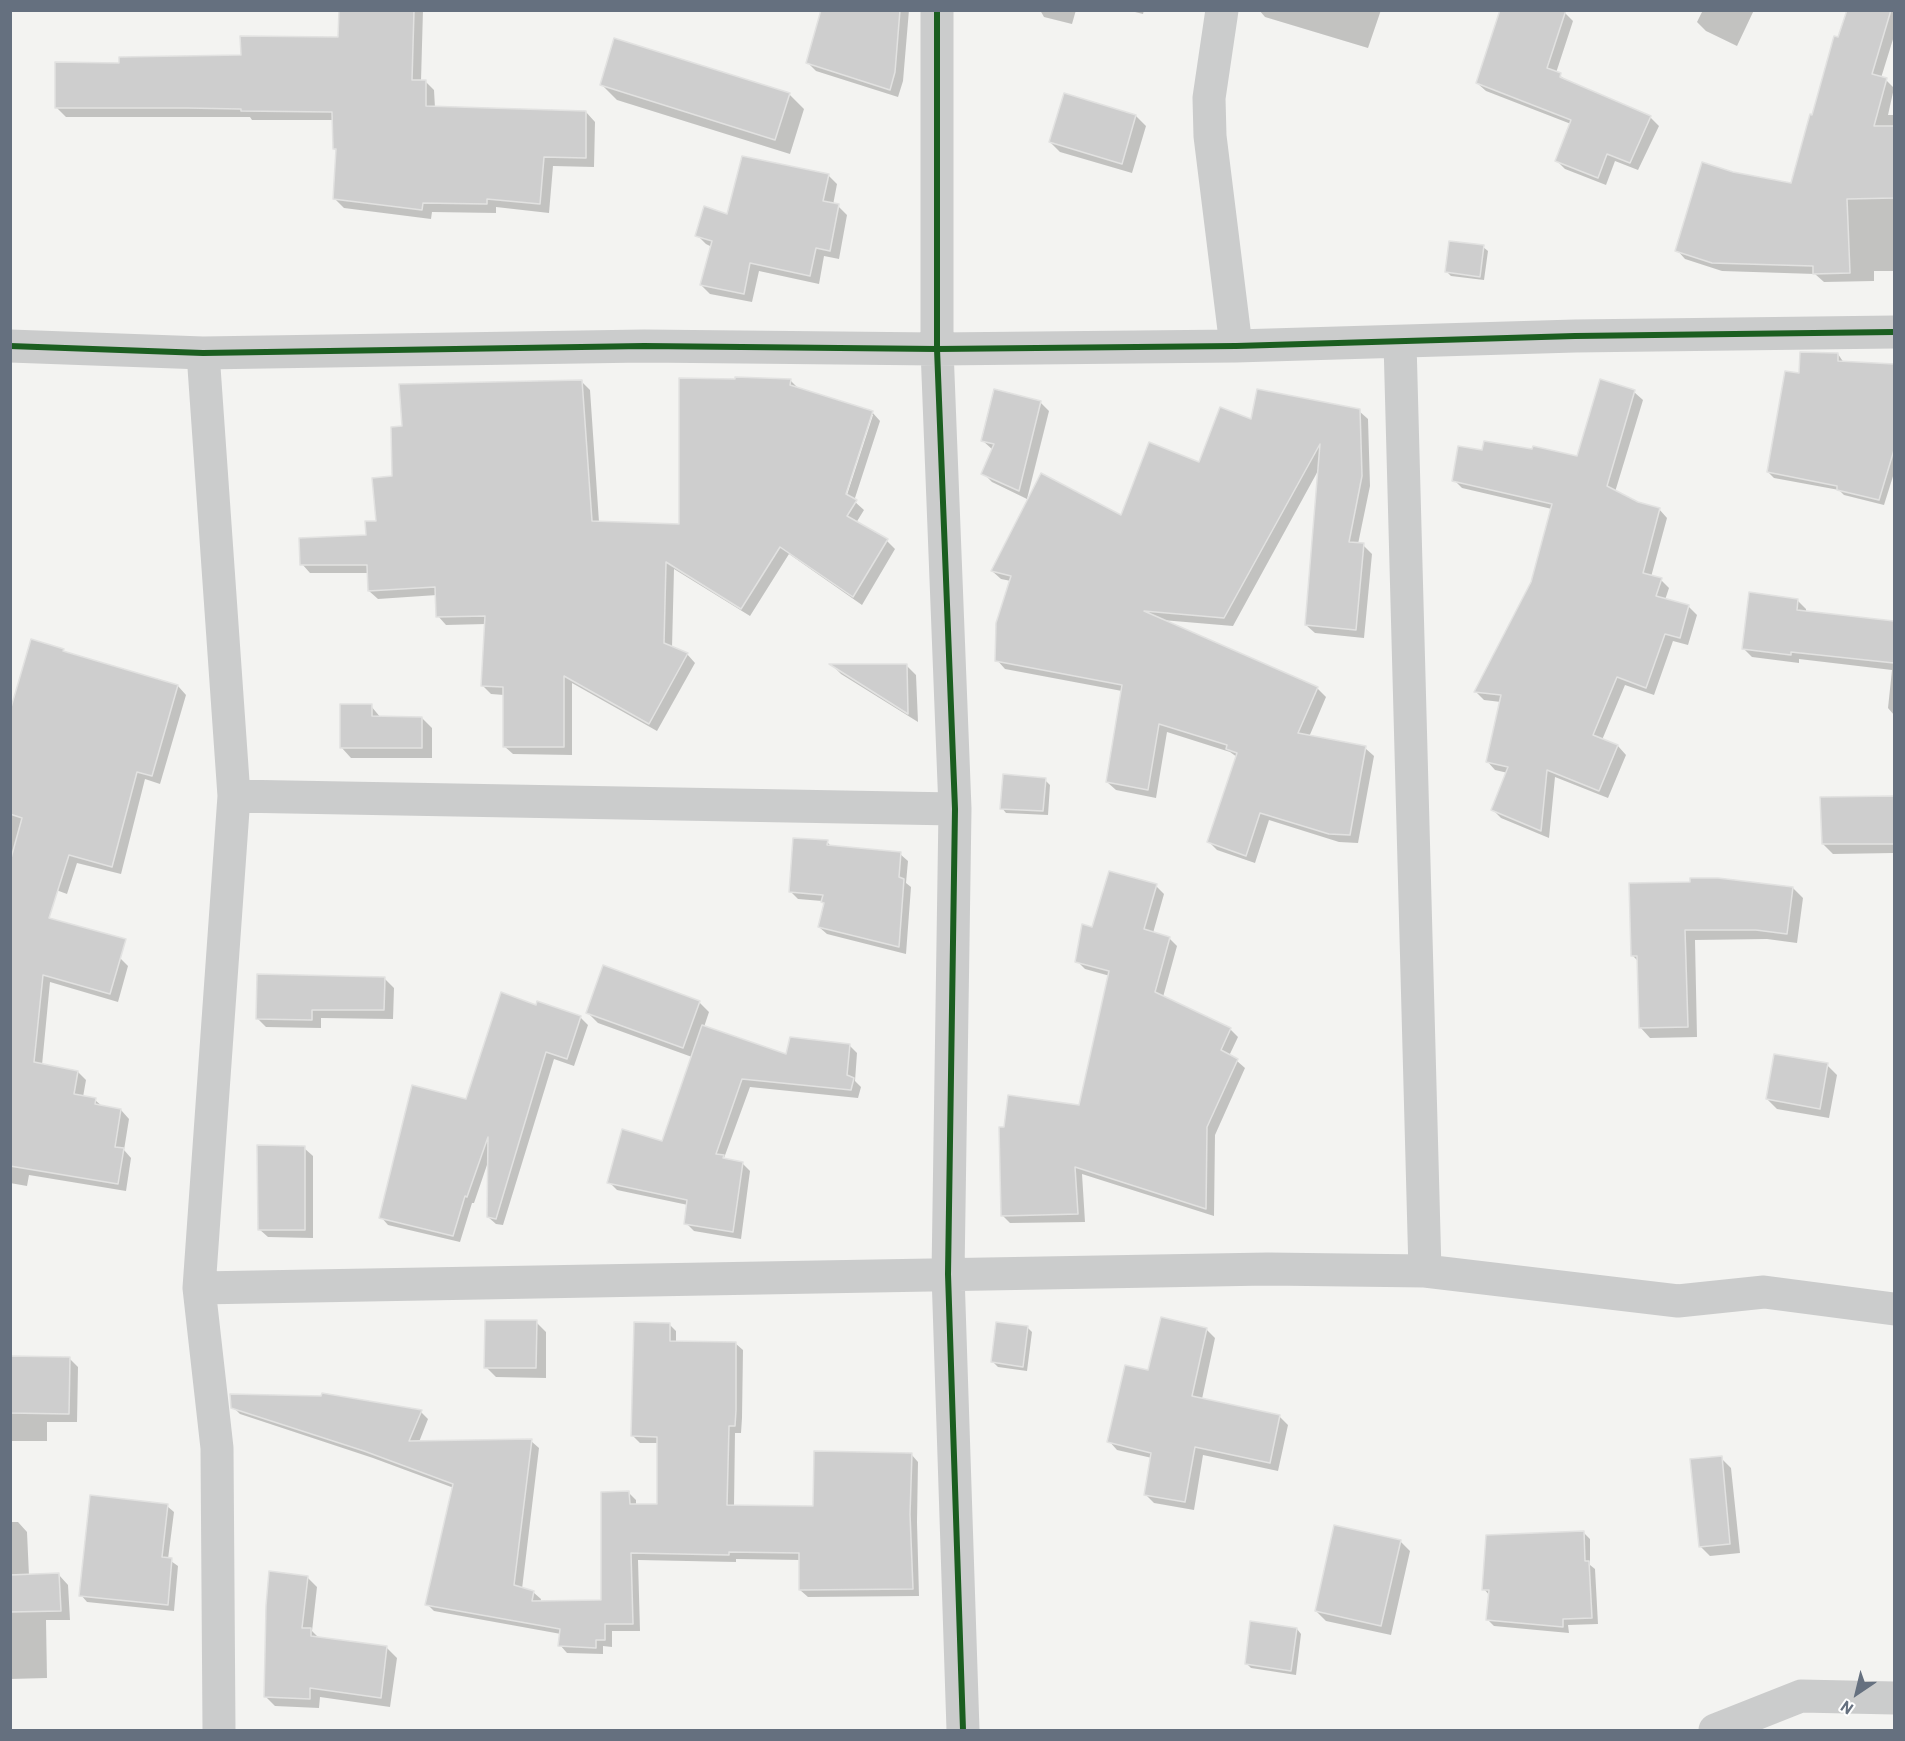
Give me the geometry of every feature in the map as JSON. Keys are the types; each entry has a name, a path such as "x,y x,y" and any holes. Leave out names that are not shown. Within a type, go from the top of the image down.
{"street":[{"path":"937,10 938,349 955,809 948,1274 963,1731"},
{"path":"1222,10 1209,98 1210,136 1236,346"},
{"path":"10,346 202,352 644,346 938,349 1236,346 1575,336 1894,332"},
{"path":"1400,342 1425,1271"},
{"path":"202,352 234,796 199,1288 217,1448 219,1731"},
{"path":"234,796 955,809"},
{"path":"199,1288 1268,1269 1425,1271 1678,1301 1764,1292 1894,1309"},
{"path":"1715,1731 1801,1696 1894,1698"}],"building":[{"path":"339,10 414,10 412,80 426,80 426,106 586,111 586,158 544,157 540,204 487,199 487,204 423,203 422,210 333,199 336,149 333,149 332,112 187,108 55,108 55,62 119,63 119,57 241,55 240,36 338,37"},
{"path":"821,10 900,10 895,72 890,90 806,63"},
{"path":"1500,10 1566,10 1547,68 1561,73 1560,77 1651,116 1630,163 1607,154 1598,178 1555,161 1571,120 1476,83"},
{"path":"1847,10 1891,10 1872,74 1887,78 1874,126 1894,126 1894,198 1847,199 1850,273 1813,274 1813,266 1712,263 1675,251 1702,162 1733,172 1791,183 1834,36 1838,37"},
{"path":"614,38 790,93 775,140 600,85"},
{"path":"1064,93 1136,115 1122,164 1049,142"},
{"path":"742,156 829,174 823,201 839,204 830,251 816,248 810,276 750,263 744,294 700,285 712,241 695,236 704,206 727,214"},
{"path":"1449,241 1484,245 1480,277 1445,272"},
{"path":"1800,352 1838,353 1838,361 1894,364 1894,450 1879,500 1837,490 1837,486 1767,472 1785,371 1799,373"},
{"path":"735,377 791,379 790,385 873,411 846,494 857,500 847,516 888,539 853,597 780,547 741,609 666,562 664,643 688,653 649,724 564,676 564,747 503,747 503,687 481,686 485,616 436,617 435,587 368,591 367,565 300,565 299,538 366,535 365,521 376,521 372,478 392,476 391,427 402,426 399,384 582,380 592,521 679,524 679,378 735,379"},
{"path":"1600,379 1635,390 1607,486 1638,502 1660,508 1643,573 1662,578 1656,596 1689,605 1680,638 1665,634 1646,688 1617,677 1593,735 1618,745 1599,791 1547,770 1541,831 1491,810 1508,767 1486,762 1501,695 1474,692 1531,582 1552,504 1452,481 1458,446 1482,450 1484,441 1532,449 1533,446 1577,456"},
{"path":"994,389 1041,401 1019,491 981,474 994,444 981,441"},
{"path":"1257,389 1360,409 1362,476 1349,542 1364,543 1356,630 1305,625 1320,444 1224,618 1144,611 1318,687 1298,733 1366,746 1350,835 1329,834 1260,813 1246,856 1207,842 1237,753 1226,749 1227,745 1159,724 1148,790 1106,782 1122,685 995,661 996,623 1011,576 991,571 1041,473 1121,515 1149,442 1199,462 1220,407 1251,419"},
{"path":"1749,592 1798,599 1797,610 1894,621 1894,663 1742,649"},
{"path":"31,639 64,649 63,651 178,685 152,776 137,772 112,867 69,855 49,918 126,939 110,994 43,975 34,1062 78,1071 74,1094 96,1098 95,1104 121,1109 115,1147 124,1148 118,1184 10,1166 10,862 22,818 10,814 10,711"},
{"path":"829,664 907,664 908,714"},
{"path":"340,704 372,704 372,716 422,717 422,748 340,748"},
{"path":"1003,774 1046,778 1043,811 1000,809"},
{"path":"1894,796 1894,844 1822,844 1820,797"},
{"path":"793,838 828,840 827,845 901,852 899,877 904,879 899,947 818,927 824,903 821,902 823,895 789,892"},
{"path":"1109,871 1157,884 1144,929 1170,937 1155,992 1231,1028 1221,1050 1238,1059 1207,1127 1206,1209 1075,1167 1078,1214 1001,1216 999,1127 1004,1127 1008,1095 1079,1105 1109,971 1075,962 1082,924 1092,927"},
{"path":"1690,878 1718,878 1793,887 1787,934 1756,930 1685,930 1688,1027 1639,1028 1637,956 1631,956 1629,883 1690,882"},
{"path":"603,965 700,1001 683,1048 586,1013"},
{"path":"257,974 385,977 384,1010 312,1010 312,1020 256,1019"},
{"path":"501,992 536,1005 537,1001 581,1016 567,1059 546,1052 496,1219 487,1217 488,1137 467,1197 465,1196 453,1236 379,1218 412,1085 466,1099"},
{"path":"702,1025 786,1054 790,1037 850,1044 847,1075 854,1078 851,1090 742,1079 716,1154 724,1155 723,1158 743,1162 733,1232 684,1224 687,1200 607,1183 622,1129 662,1141"},
{"path":"1774,1054 1828,1063 1820,1109 1766,1099"},
{"path":"257,1145 305,1146 305,1230 258,1230"},
{"path":"1161,1317 1207,1328 1192,1396 1280,1415 1270,1463 1195,1447 1185,1502 1144,1495 1151,1453 1107,1442 1125,1365 1148,1370"},
{"path":"485,1320 537,1320 536,1368 484,1368"},
{"path":"634,1322 670,1323 670,1341 736,1342 736,1410 735,1426 729,1426 727,1505 813,1506 814,1451 912,1453 910,1514 913,1589 799,1590 799,1553 729,1552 729,1555 631,1553 633,1624 605,1624 605,1640 596,1640 596,1648 558,1646 560,1629 425,1605 453,1484 364,1451 231,1408 230,1394 321,1396 322,1393 422,1410 409,1441 532,1439 514,1585 534,1591 532,1601 601,1600 601,1492 629,1491 630,1504 657,1504 657,1437 631,1436"},
{"path":"996,1322 1028,1326 1023,1367 991,1362"},
{"path":"10,1356 70,1357 69,1414 10,1413"},
{"path":"1722,1456 1730,1544 1699,1547 1690,1459"},
{"path":"90,1495 168,1504 162,1557 172,1558 168,1605 79,1596"},
{"path":"1334,1525 1401,1540 1381,1626 1315,1611"},
{"path":"1584,1531 1585,1561 1589,1561 1592,1618 1563,1619 1563,1627 1486,1620 1489,1590 1482,1590 1486,1535"},
{"path":"269,1571 308,1576 302,1628 311,1628 311,1636 387,1646 381,1698 310,1688 310,1699 264,1697"},
{"path":"59,1573 61,1611 10,1612 10,1575"},
{"path":"1250,1621 1297,1628 1291,1671 1245,1664"}],"cycle path":[{"path":"937,10 937,349 955,809 948,1274 963,1730"},
{"path":"10,346 203,353 644,346 937,349 1236,346 1575,336 1894,332"}]}
